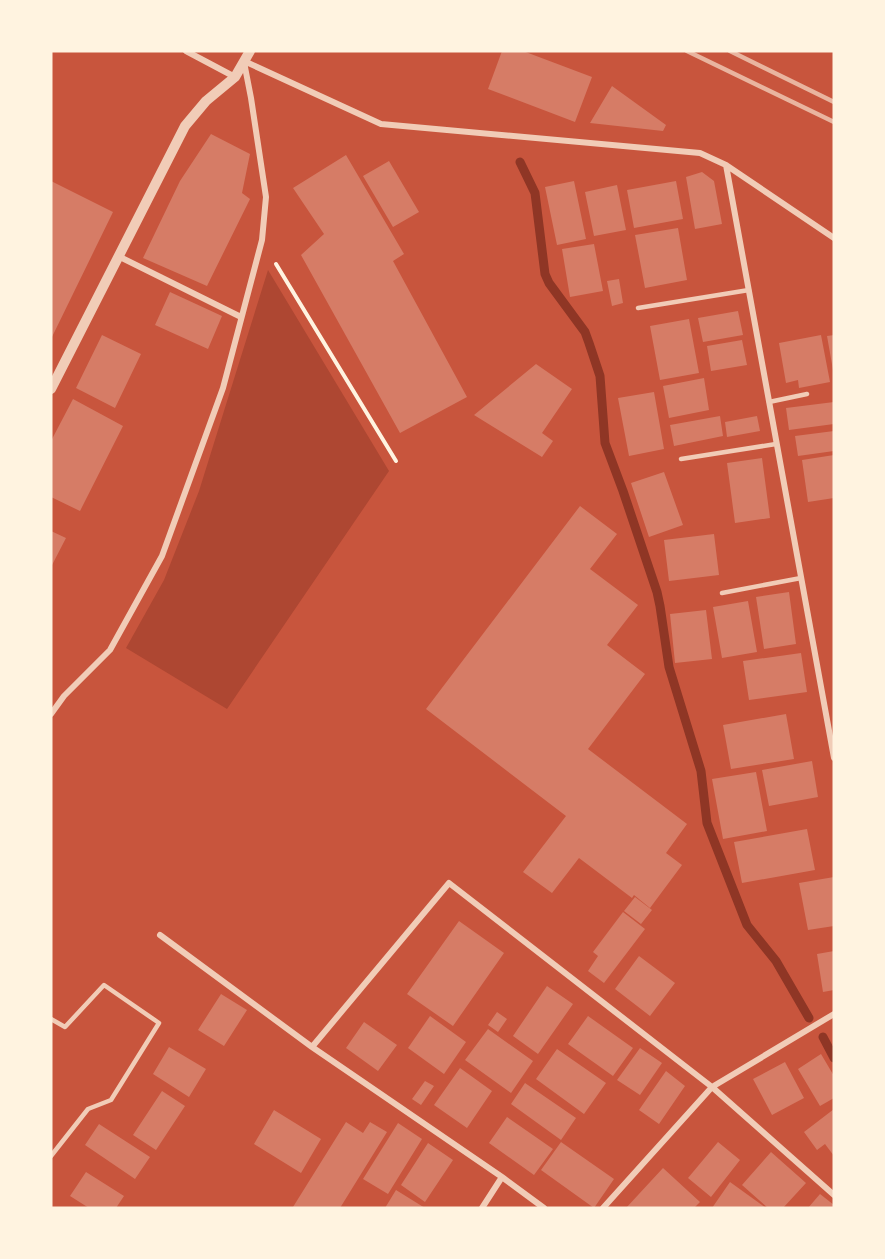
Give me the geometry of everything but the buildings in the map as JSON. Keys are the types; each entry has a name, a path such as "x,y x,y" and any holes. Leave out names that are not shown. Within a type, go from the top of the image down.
{"street":[{"path":"186,51 235,77"},
{"path":"51,389 184,126 206,101 235,77 247,56"},
{"path":"247,56 381,124 700,153 726,165 834,238"},
{"path":"51,714 64,696 111,650 162,556 222,388 262,240 266,196 247,56"},
{"path":"726,165 834,758"},
{"path":"118,256 241,316"},
{"path":"312,1047 449,883 712,1087 834,1195"},
{"path":"160,934 312,1047 544,1208"},
{"path":"603,1208 712,1087 834,1014"},
{"path":"482,1208 502,1177"}],"lane":[{"path":"638,308 748,290"},
{"path":"769,402 807,394"},
{"path":"681,459 776,444"},
{"path":"722,593 801,578"},
{"path":"51,1019 65,1027 104,985 159,1023 111,1100 88,1109 51,1156"}],"path":[{"path":"262,240 396,461"}],"shaded area":[{"path":"268,270 389,471 227,709 126,648 164,580 199,491"}],"waterway":[{"path":"520,162 535,193 545,274 549,283 585,332 600,376 605,443 657,592 669,667 701,771 707,823 747,925 776,961 809,1018"},
{"path":"823,1037 834,1058"}],"railway":[{"path":"687,51 834,122"},
{"path":"730,51 834,102"}]}
